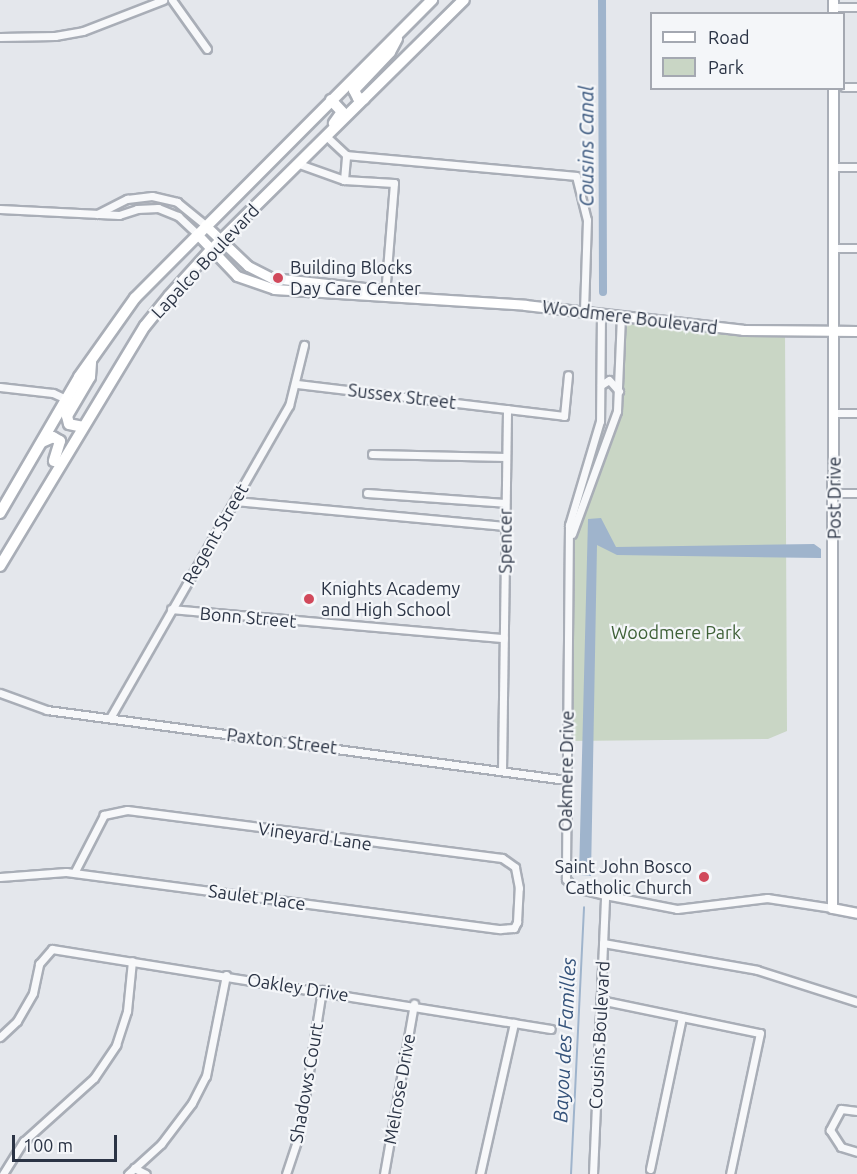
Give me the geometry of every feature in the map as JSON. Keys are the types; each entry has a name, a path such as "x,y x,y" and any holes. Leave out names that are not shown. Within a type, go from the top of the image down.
{"main road":[{"name":"Lapalco Boulevard","path":"0,566 145,326 210,251 464,0"},
{"name":"Lapalco Boulevard","path":"0,513 91,358 135,298 429,1"},
{"path":"364,99 358,98 354,90 390,52 401,30"},
{"path":"280,183 296,159 339,118 340,106 331,100"},
{"path":"83,427 69,424 67,416 90,377 91,358"},
{"path":"42,442 53,437 61,444 42,494"}],"street":[{"path":"0,37 55,36 83,31 163,0"},
{"path":"172,0 207,49"},
{"path":"833,7 857,7"},
{"name":"Post Drive","path":"832,908 833,90"},
{"path":"327,136 346,155 576,176 587,220 584,311"},
{"path":"344,180 346,155"},
{"path":"298,164 344,180 394,183 385,294"},
{"path":"833,167 857,167"},
{"path":"97,214 126,199 152,196 177,202 205,225"},
{"path":"0,209 119,215 137,209 158,208 178,216 196,234"},
{"name":"Woodmere Boulevard","path":"205,225 248,266 272,278 403,296 584,311 743,330 857,331"},
{"name":"Woodmere Boulevard","path":"196,234 210,251 237,276 260,286 385,294"},
{"path":"833,248 857,248"},
{"name":"Oakmere Drive","path":"601,313 601,384 597,436 571,515 566,879 573,886 605,895 692,910 767,898 857,913"},
{"name":"Oakmere Drive","path":"570,543 583,496 614,427 619,391 621,315"},
{"name":"Regent Street","path":"110,718 289,406 297,384 304,345"},
{"path":"507,409 564,416 568,375"},
{"path":"601,384 609,380 619,391"},
{"name":"Sussex Street","path":"297,384 507,409"},
{"path":"0,387 53,393 66,399"},
{"name":"Spencer","path":"502,770 507,409"},
{"path":"834,413 857,413"},
{"path":"372,454 506,458"},
{"path":"367,493 505,503"},
{"path":"834,493 857,493"},
{"path":"235,501 505,526"},
{"name":"Bonn Street","path":"171,609 504,638"},
{"name":"Paxton Street","path":"0,693 47,710 566,780"},
{"name":"Vineyard Lane","path":"74,873 104,815 111,811 502,858 515,867 519,888 514,928"},
{"name":"Saulet Place","path":"0,877 74,873 500,929 514,928"},
{"name":"Cousins Boulevard","path":"593,1174 605,895"},
{"path":"603,943 757,970 857,1002"},
{"name":"Oakley Drive","path":"0,1037 17,1021 33,993 46,952 52,949 322,990 551,1029"},
{"path":"3,1174 24,1141 94,1078 116,1045 128,1011 132,962"},
{"path":"128,1174 161,1144 192,1102 206,1076 226,975"},
{"name":"Shadows Court","path":"286,1174 299,1135 322,990"},
{"path":"600,1000 760,1033 730,1174"},
{"name":"Melrose Drive","path":"384,1174 414,1005"},
{"path":"650,1169 682,1017"},
{"path":"480,1174 514,1023"},
{"path":"857,1111 841,1109 830,1130 841,1147 857,1152"},
{"path":"134,1168 146,1174"}],"green space":[{"name":"Woodmere Park","path":"621,315 785,330 787,731 768,739 568,741 570,543 614,427"}],"water":[{"path":"601,518 616,547 814,544 821,549 821,558 617,555 597,545 591,876 579,875 588,519"}],"waterway":[{"name":"Cousins Canal","path":"602,0 603,292"},
{"name":"Bayou des Familles","path":"571,1174 584,907"}],"place":[{"name":"Building Blocks Day Care Center","path":"278,278"},
{"name":"Knights Academy and High School","path":"309,599"},
{"name":"Saint John Bosco Catholic Church","path":"704,877"}]}
